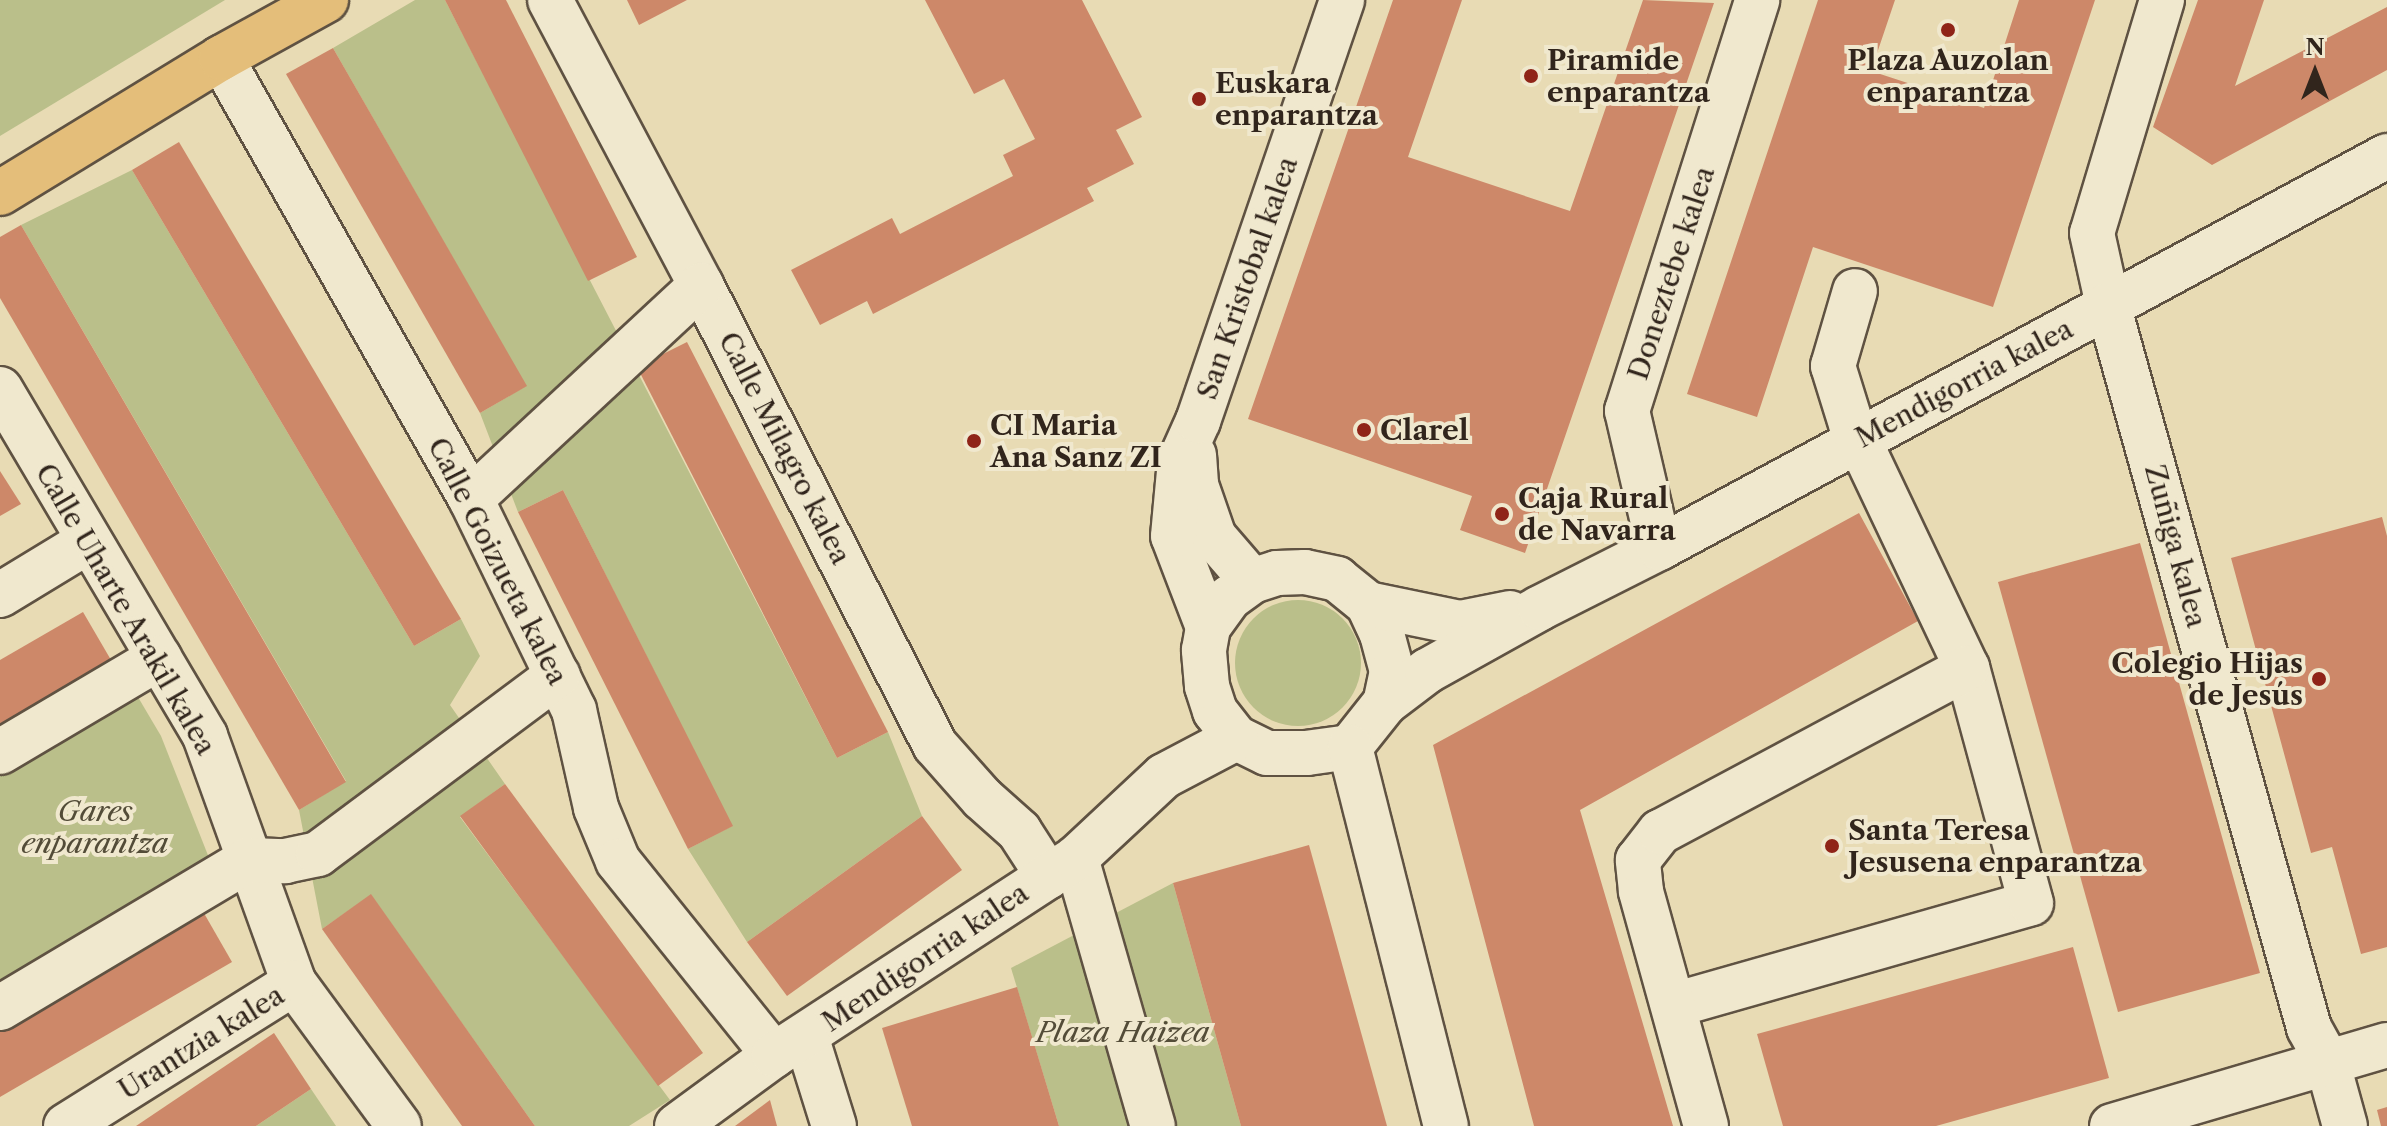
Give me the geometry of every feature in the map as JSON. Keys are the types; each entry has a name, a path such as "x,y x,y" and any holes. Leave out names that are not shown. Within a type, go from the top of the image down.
{"main road":[{"path":"0,193 221,58 326,0"}],"street":[{"name":"Calle Milagro kalea","path":"550,0 701,285 935,745 982,798 1062,867 1153,1126"},
{"name":"San Kristobal kalea","path":"1208,627 1173,536 1180,461 1198,421 1342,0"},
{"name":"Doneztebe kalea","path":"1659,548 1627,411 1757,0"},
{"name":"Zuñiga kalea","path":"2162,0 2092,233 2108,305 2309,1028 2327,1061 2345,1126"},
{"name":"Calle Goizueta kalea","path":"221,58 471,499 574,710 596,808 618,861 790,1046"},
{"name":"Mendigorria kalea","path":"1385,703 1427,671 1540,608 1659,548 2387,156"},
{"path":"471,499 701,285"},
{"path":"1674,1005 2031,903 1967,668 1858,440 1833,366 1855,291"},
{"name":"Calle Uharte Arakil kalea","path":"0,389 87,542 205,736 294,983 399,1126"},
{"name":"San Kristobal kalea","path":"1198,421 1196,485 1214,537 1252,581"},
{"path":"0,595 87,542"},
{"path":"1305,572 1337,579 1368,604 1382,634 1392,671 1385,703 1350,747 1307,753 1267,753 1236,738 1215,711 1207,686 1204,650 1208,627 1229,598 1252,581 1277,573 1305,572"},
{"name":"Mendigorria kalea","path":"1368,604 1460,623 1540,608"},
{"path":"0,752 159,658"},
{"path":"1706,1126 1641,891 1638,860 1660,832 1967,668"},
{"path":"0,1008 248,860 285,861 318,854 558,675"},
{"name":"Mendigorria kalea","path":"1164,776 1170,754 1207,686"},
{"name":"Mendigorria kalea","path":"677,1126 790,1046 1062,867 1164,776 1236,738"},
{"path":"1350,747 1446,1126"},
{"name":"Urantzia kalea","path":"66,1126 294,983"},
{"path":"2112,1126 2387,1045"},
{"path":"790,1046 834,1126"}],"green space":[{"path":"0,0 225,0 0,136"},
{"path":"415,0 445,0 837,758 888,732 922,816 747,942 688,849 732,826 563,490 518,512 480,413 526,386 333,48"},
{"path":"132,170 414,646 461,619 480,656 450,705 505,784 460,817 670,1100 629,1126 535,1126 371,895 322,929 299,810 346,781 21,225"},
{"path":"1298,600 1322,605 1343,618 1356,639 1361,663 1356,687 1343,708 1322,721 1298,726 1274,721 1253,708 1240,687 1235,663 1240,639 1253,618 1274,605"},
{"name":"Gares enparantza","path":"132,687 161,736 213,868 0,995 0,768"},
{"name":"Plaza Haizea","path":"1173,883 1241,1126 1059,1126 1011,968"},
{"path":"311,1089 336,1126 256,1126"}],"building":[{"path":"445,0 506,0 637,257 588,281"},
{"path":"627,0 687,0 639,25"},
{"path":"925,0 1082,0 1142,117 1116,130 1134,164 1087,188 1094,201 873,314 867,301 820,325 791,270 892,218 900,234 1013,176 1003,155 1035,139 1004,79 974,94"},
{"path":"1393,0 1462,0 1408,157 1570,211 1643,0 1714,3 1525,553 1460,530 1472,496 1248,419"},
{"path":"1818,0 1895,0 1871,71 1984,108 2019,0 2095,0 1993,307 1813,247 1757,417 1687,394"},
{"path":"2198,0 2264,0 2235,86 2387,7 2387,70 2212,165 2153,127"},
{"path":"333,48 527,386 480,413 286,74"},
{"path":"179,142 461,619 414,646 132,170"},
{"path":"21,225 346,782 299,810 0,298 0,237"},
{"path":"687,342 888,732 837,758 637,367"},
{"path":"0,471 21,504 0,516"},
{"path":"563,490 733,826 688,849 518,512"},
{"path":"1859,513 1918,621 1580,810 1673,1126 1534,1126 1433,745"},
{"path":"2382,517 2387,536 2387,947 2361,954 2332,847 2311,853 2231,558"},
{"path":"2140,543 2260,973 2118,1012 1998,582"},
{"path":"83,612 111,660 0,725 0,660"},
{"path":"505,784 703,1053 658,1086 460,816"},
{"path":"922,816 962,870 787,996 747,942"},
{"path":"1309,845 1387,1126 1241,1126 1173,883"},
{"path":"371,894 535,1126 462,1126 322,929"},
{"path":"201,908 232,962 0,1097 0,1025"},
{"path":"2073,947 2109,1078 1936,1126 1783,1126 1757,1034"},
{"path":"1017,987 1059,1126 912,1126 882,1028"},
{"path":"274,1033 311,1089 256,1126 136,1126"},
{"path":"770,1100 777,1126 735,1126"},
{"path":"2387,1107 2387,1126 2381,1126 2377,1110"}],"place":[{"name":"Plaza Auzolan enparantza","path":"1948,30"},
{"name":"Piramide enparantza","path":"1531,76"},
{"name":"Euskara enparantza","path":"1199,99"},
{"name":"Clarel","path":"1364,430"},
{"name":"CI Maria Ana Sanz ZI","path":"974,441"},
{"name":"Caja Rural de Navarra","path":"1502,514"},
{"name":"Colegio Hijas de Jesús","path":"2319,679"},
{"name":"Santa Teresa Jesusena enparantza","path":"1832,846"}]}
